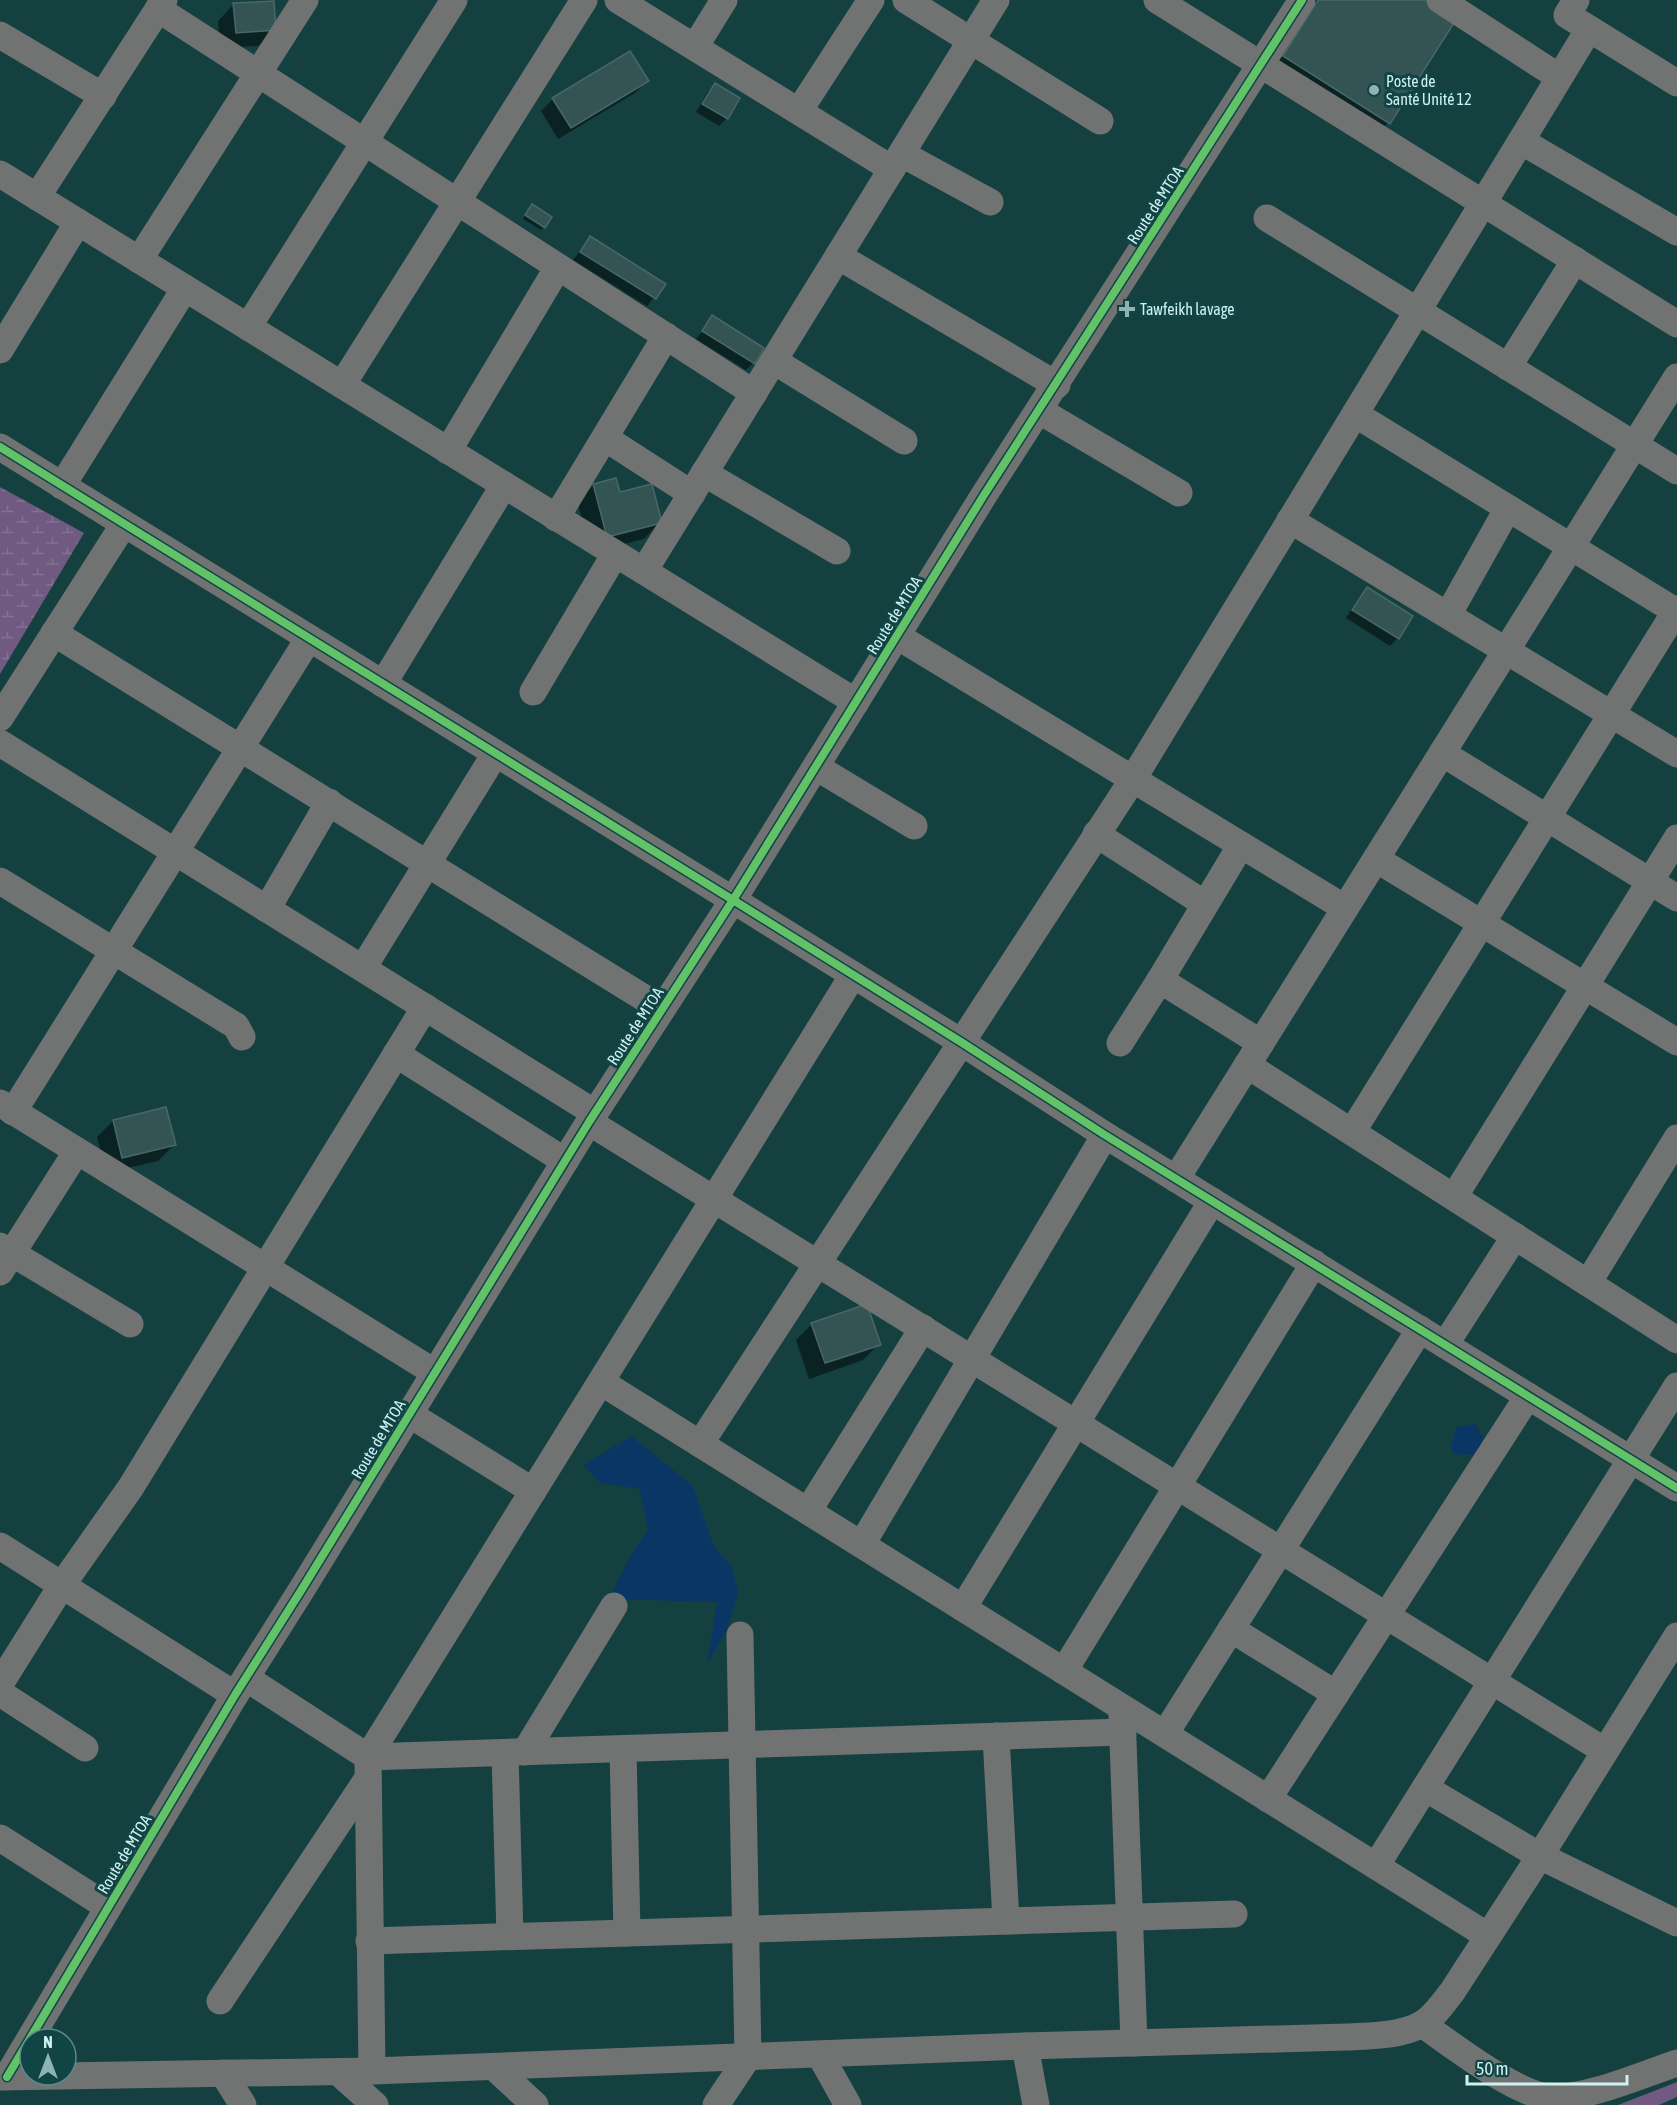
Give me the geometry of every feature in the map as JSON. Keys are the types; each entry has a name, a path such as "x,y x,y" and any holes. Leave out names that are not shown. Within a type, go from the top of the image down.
{"street":[{"path":"248,327 454,0"},
{"path":"342,385 584,0"},
{"path":"618,0 799,111 897,161 990,202"},
{"path":"695,47 724,0"},
{"path":"799,111 871,0"},
{"path":"906,0 1100,121"},
{"path":"644,571 996,0"},
{"path":"1157,0 1677,324"},
{"name":"Route de MTOA","path":"3,2077 241,1686 592,1118 733,900 984,495 1057,385 1302,0"},
{"path":"1440,0 1559,77"},
{"path":"1576,0 1567,15 1677,83"},
{"path":"139,260 303,1"},
{"path":"38,197 161,5 258,74 754,393"},
{"path":"700,1444 1133,779 1589,29"},
{"path":"0,35 103,96"},
{"path":"1521,141 1677,232"},
{"path":"0,174 856,702"},
{"path":"1267,218 1677,471"},
{"path":"0,350 78,222"},
{"path":"838,256 1057,385"},
{"path":"1508,367 1575,260"},
{"path":"448,451 558,267"},
{"path":"62,486 185,288"},
{"path":"556,518 666,336"},
{"path":"774,361 904,441"},
{"path":"1176,1179 1677,377"},
{"path":"1040,411 1179,493"},
{"path":"1352,1132 1677,611 1355,414"},
{"path":"605,438 837,551"},
{"path":"0,447 1677,1488"},
{"path":"383,684 504,485"},
{"path":"1448,615 1508,508"},
{"path":"1290,520 1677,754"},
{"path":"0,718 124,524"},
{"path":"533,692 615,554"},
{"path":"54,633 662,1009"},
{"path":"897,636 1345,908"},
{"path":"309,638 113,950 7,1107 434,1372"},
{"path":"0,743 425,1007 714,1199 1605,1751"},
{"path":"1442,753 1677,898"},
{"path":"363,969 495,754"},
{"path":"816,767 914,826"},
{"path":"267,909 329,802"},
{"path":"1096,834 1205,904"},
{"path":"1454,1197 1677,838"},
{"path":"1119,1043 1160,980 1241,845"},
{"path":"1376,859 1585,986 1674,1034"},
{"path":"0,880 236,1026 242,1037"},
{"path":"220,2001 369,1768 533,1491 853,975"},
{"path":"1160,980 1352,1132 1677,1340"},
{"path":"4,1669 131,1487 425,1007"},
{"path":"396,1054 566,1161"},
{"path":"862,1544 1105,1135"},
{"path":"1588,1283 1677,1138"},
{"path":"77,1151 4,1258 130,1324"},
{"path":"963,1608 1212,1201"},
{"path":"1445,1345 1515,1236"},
{"path":"1064,1671 1314,1263"},
{"path":"808,1511 923,1328"},
{"path":"1165,1734 1420,1329"},
{"path":"601,1382 1064,1671 1123,1720 1165,1734 1488,1936"},
{"path":"1376,1866 1677,1386"},
{"path":"1268,1799 1528,1395"},
{"path":"409,1414 533,1491"},
{"path":"0,1546 91,1605 241,1686 369,1768 515,1752 996,1736 1123,1720"},
{"path":"510,1936 515,1752 614,1606"},
{"path":"1231,1629 1336,1694"},
{"path":"716,2105 748,2057 740,1635"},
{"path":"3,2077 372,2071 1025,2046 1376,2036 1422,2024 1437,2011 1452,1992 1605,1751 1669,1666 1677,1636"},
{"path":"0,1693 85,1748"},
{"path":"1123,1720 1134,2043"},
{"path":"996,1736 1006,1921"},
{"path":"623,1749 627,1932"},
{"path":"369,1768 372,2071"},
{"path":"1425,1788 1540,1856 1677,1923"},
{"path":"0,1838 108,1907"},
{"path":"369,1941 1234,1914"},
{"path":"1422,2024 1515,2086 1548,2097 1579,2095 1598,2090 1677,2063"},
{"path":"1025,2046 1036,2105"},
{"path":"820,2055 848,2105"},
{"path":"494,2067 535,2105"},
{"path":"338,2072 375,2105"},
{"path":"223,2073 243,2105"}],"green space":[{"path":"0,487 84,533 0,674"},
{"path":"1677,2082 1677,2097 1659,2105 1618,2105"}],"water":[{"path":"1475,1424 1483,1437 1477,1455 1453,1454 1451,1445 1457,1427"},
{"path":"631,1436 693,1486 714,1547 732,1567 738,1592 727,1630 707,1664 717,1602 609,1599 630,1556 648,1530 640,1489 600,1483 584,1465"}],"building":[{"name":"Poste de Santé Unité 12","path":"1318,0 1431,0 1457,18 1390,124 1283,56"},
{"path":"274,1 276,30 236,33 233,3"},
{"path":"630,51 649,81 571,128 552,98"},
{"path":"715,83 740,98 728,119 702,104"},
{"path":"532,204 552,217 545,228 525,215"},
{"path":"590,236 666,284 656,299 580,252"},
{"path":"712,315 764,348 755,364 702,331"},
{"path":"616,478 620,492 652,484 662,523 607,537 593,484"},
{"path":"1367,587 1413,616 1399,639 1352,610"},
{"path":"166,1107 176,1145 122,1158 113,1120"},
{"path":"867,1304 881,1345 825,1363 811,1323"}],"cycle path":[{"path":"7,2077 235,1695 589,1122 733,900 984,495 1302,0"},
{"path":"0,447 1677,1488"}],"place":[{"name":"Poste de Santé Unité 12","path":"1374,90"},
{"name":"Tawfeikh lavage","path":"1127,309"}]}
